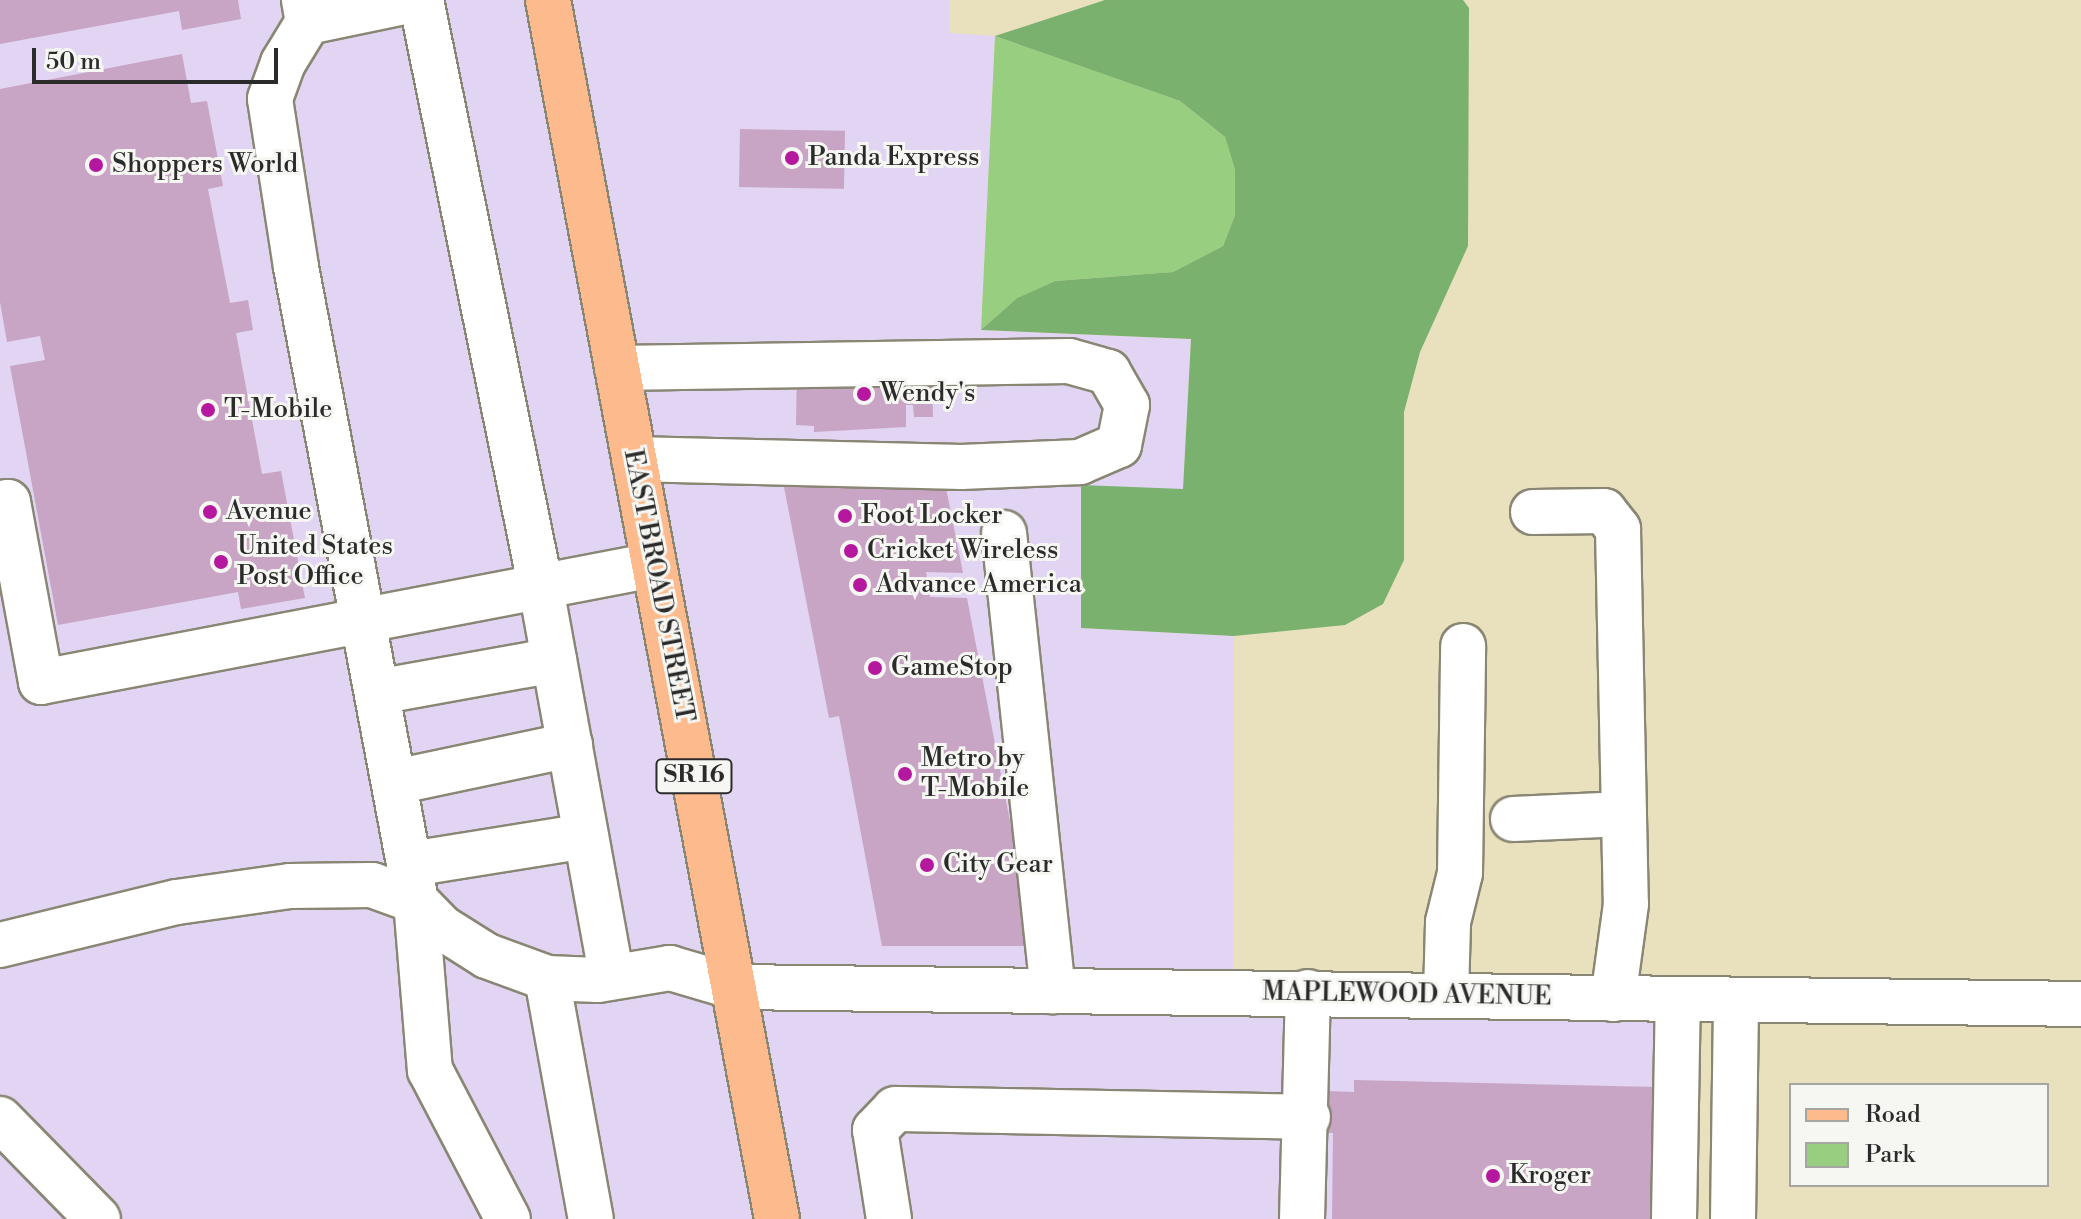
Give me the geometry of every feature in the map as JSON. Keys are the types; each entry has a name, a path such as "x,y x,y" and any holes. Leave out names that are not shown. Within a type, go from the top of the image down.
{"main road":[{"name":"EAST BROAD STREET","path":"548,0 777,1219"}],"street":[{"path":"413,0 306,11 270,99 296,267 414,883 430,1070 508,1219"},
{"path":"421,0 541,588 612,977"},
{"path":"617,368 1069,361 1108,372 1127,405 1119,445 1080,462 961,467 634,459"},
{"path":"0,503 8,502 41,682 654,565"},
{"path":"1533,512 1604,511 1618,529 1626,904 1613,999"},
{"path":"1004,533 1053,991"},
{"path":"1446,995 1448,922 1460,873 1463,646"},
{"path":"377,692 554,660"},
{"path":"395,782 570,745"},
{"path":"1513,819 1624,814"},
{"path":"0,945 177,902 290,886 414,883 586,836"},
{"path":"414,883 441,927 487,956 547,978 591,1219"},
{"name":"MAPLEWOOD AVENUE","path":"547,978 612,977 670,968 734,987 2081,1004"},
{"path":"1302,1219 1308,1117 1308,992"},
{"path":"1674,1219 1678,999"},
{"path":"1733,1219 1736,1000"},
{"path":"889,1219 875,1130 895,1109 1308,1117"},
{"path":"0,1119 98,1219"}],"shaded area":[{"path":"0,0 949,0 949,33 995,36 981,330 1191,339 1183,489 1081,628 1234,636 1233,991 1658,998 1681,1219 0,1219"}],"green space":[{"path":"1105,0 1463,0 1469,8 1468,246 1420,352 1404,412 1404,560 1383,604 1345,625 1234,636 1081,628 1081,485 1183,489 1191,339 981,330 1017,298 1055,281 1173,272 1223,246 1235,215 1235,170 1225,137 1180,101 995,36"},
{"path":"995,36 1180,101 1225,137 1235,170 1235,215 1223,246 1173,272 1055,281 1017,298 981,330"}],"building":[{"path":"0,0 238,0 241,19 182,30 179,11 0,44"},
{"path":"182,54 191,103 207,101 223,186 208,189 230,303 248,300 253,330 236,333 262,474 281,471 305,598 241,609 238,592 58,625 10,366 45,360 40,336 7,342 0,302 0,89"},
{"name":"Panda Express","path":"740,129 845,131 844,189 739,187"},
{"name":"Wendy's","path":"797,368 932,383 933,417 914,417 913,405 906,405 906,427 814,432 814,426 796,425"},
{"path":"797,484 946,488 963,573 926,572 930,597 967,598 1034,946 882,946 839,716 829,718 784,487"},
{"name":"Kroger","path":"1354,1080 1656,1087 1654,1219 1332,1219 1333,1133 1326,1133 1327,1091 1354,1092"}],"place":[{"name":"Panda Express","path":"792,158"},
{"name":"Shoppers World","path":"96,165"},
{"name":"Wendy's","path":"864,394"},
{"name":"T-Mobile","path":"208,410"},
{"name":"Avenue","path":"210,512"},
{"name":"Foot Locker","path":"845,516"},
{"name":"Cricket Wireless","path":"851,551"},
{"name":"United States Post Office","path":"221,562"},
{"name":"Advance America","path":"860,585"},
{"name":"GameStop","path":"875,668"},
{"name":"Metro by T-Mobile","path":"905,774"},
{"name":"City Gear","path":"927,865"},
{"name":"Kroger","path":"1493,1176"}]}
